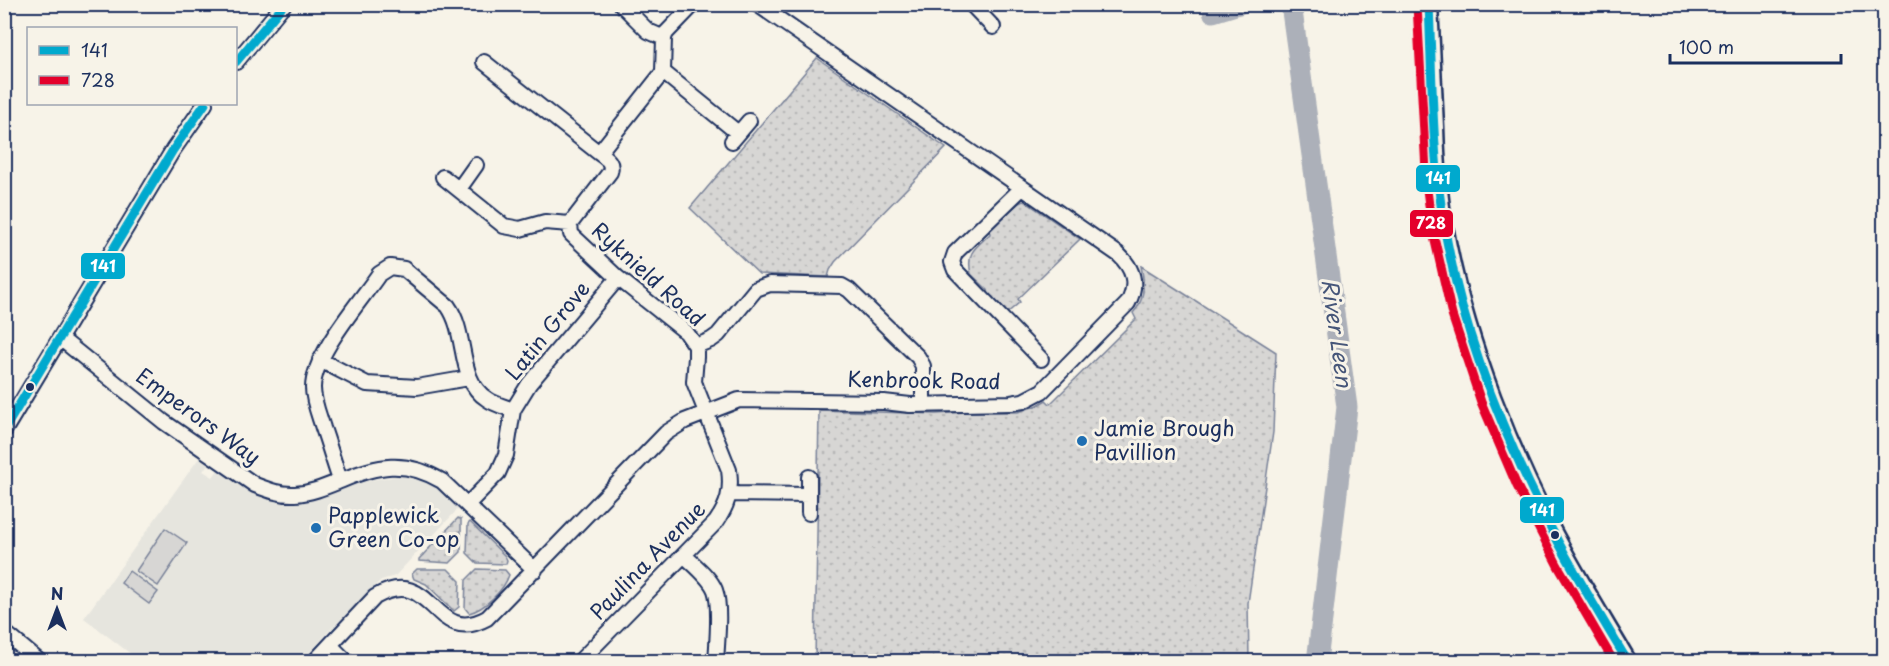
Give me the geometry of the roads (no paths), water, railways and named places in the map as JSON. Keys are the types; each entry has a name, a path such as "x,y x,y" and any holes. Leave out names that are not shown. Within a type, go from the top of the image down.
{"main road":[{"path":"1428,4 1437,181 1449,253 1469,330 1494,401 1543,512 1568,560 1628,662"}],"street":[{"path":"237,61 284,4"},
{"path":"621,4 648,31 664,38"},
{"path":"484,62 599,153 663,72 664,38 669,29 694,4"},
{"name":"Kenbrook Road","path":"314,662 375,597 387,590 402,588 418,592 454,623 469,625 487,618 666,433 675,427 739,400 884,402 923,405 1023,401 1042,391 1128,303 1134,283 1132,271 1126,262 757,4"},
{"path":"973,5 993,27"},
{"path":"663,72 735,137 749,121"},
{"path":"4,432 10,411 60,338 173,150 204,105"},
{"name":"Ryknield Road","path":"599,153 609,161 610,172 570,224 571,234 618,278 686,332 696,346 694,382 705,414"},
{"path":"459,189 476,165"},
{"path":"443,177 504,226 520,229 545,222 570,224"},
{"path":"1022,188 955,253 952,262 955,270 1041,359"},
{"path":"340,480 312,390 314,375 320,360 379,274 390,267 404,269 448,306 460,334 469,378 477,392 488,401 513,410"},
{"name":"Latin Grove","path":"467,505 498,473 506,454 513,410 540,370 618,278"},
{"path":"696,346 718,335 756,289 763,285 842,286 849,290 918,357 923,366 923,405"},
{"name":"Emperors Way","path":"60,338 164,422 255,485 271,492 293,494 318,490 367,470 389,466 414,468 442,480 535,570"},
{"path":"320,360 367,384 417,387 469,378"},
{"name":"Paulina Avenue","path":"579,662 716,522 726,508 731,482 729,470 705,414"},
{"path":"809,477 809,513"},
{"path":"730,494 809,495"},
{"path":"684,555 710,581 715,590 717,603 716,662"},
{"path":"4,632 40,662"},
{"path":"330,645 347,662"}],"waterway":[{"name":"River Leen","path":"1213,4 1213,12 1239,4"},
{"name":"River Leen","path":"1291,4 1347,407 1317,662"}],"place":[{"name":"Jamie Brough Pavillion","path":"1082,441"},
{"name":"Papplewick Green Co-op","path":"316,528"}]}
